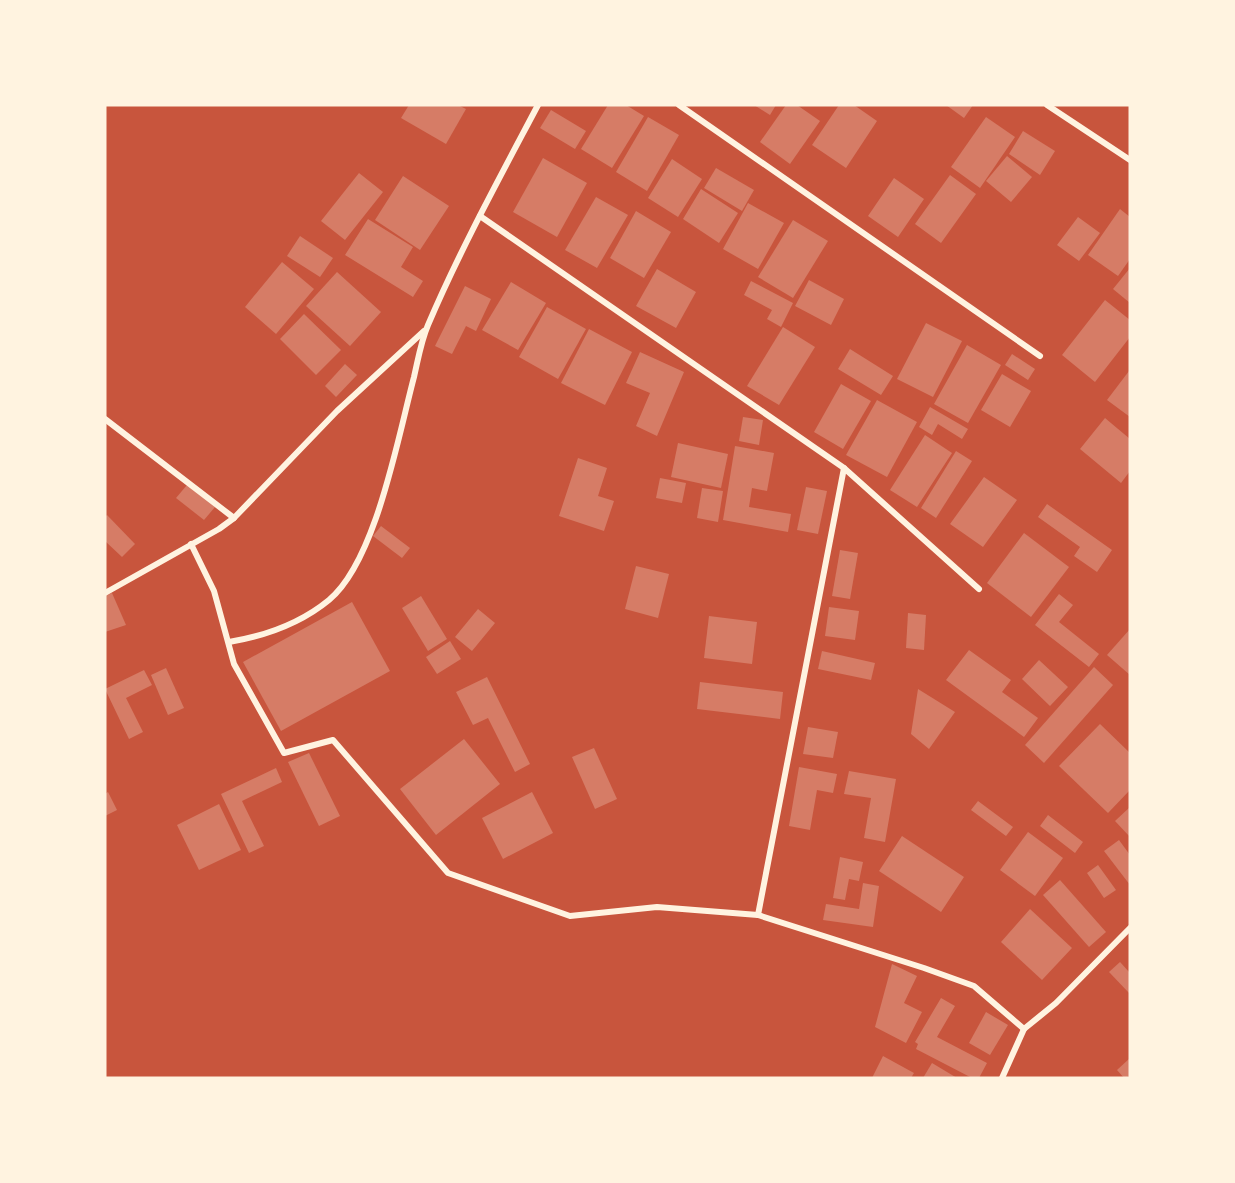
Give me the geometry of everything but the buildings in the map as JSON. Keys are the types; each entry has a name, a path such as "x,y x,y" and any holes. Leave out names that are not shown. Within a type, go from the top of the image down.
{"street":[{"path":"105,593 219,529 234,518 337,411 422,334 538,105"},
{"path":"679,105 1040,356"},
{"path":"1047,105 1130,160"},
{"path":"480,216 844,468 979,589"},
{"path":"229,642 252,638 298,620 330,599 351,573 375,522 427,327"},
{"path":"105,419 234,518"},
{"path":"758,915 844,468"},
{"path":"191,544 214,591 234,664 284,753 333,740 448,873 570,916 657,907 758,915 974,986 1024,1029"},
{"path":"1002,1078 1024,1029 1056,1003 1130,928"}]}
